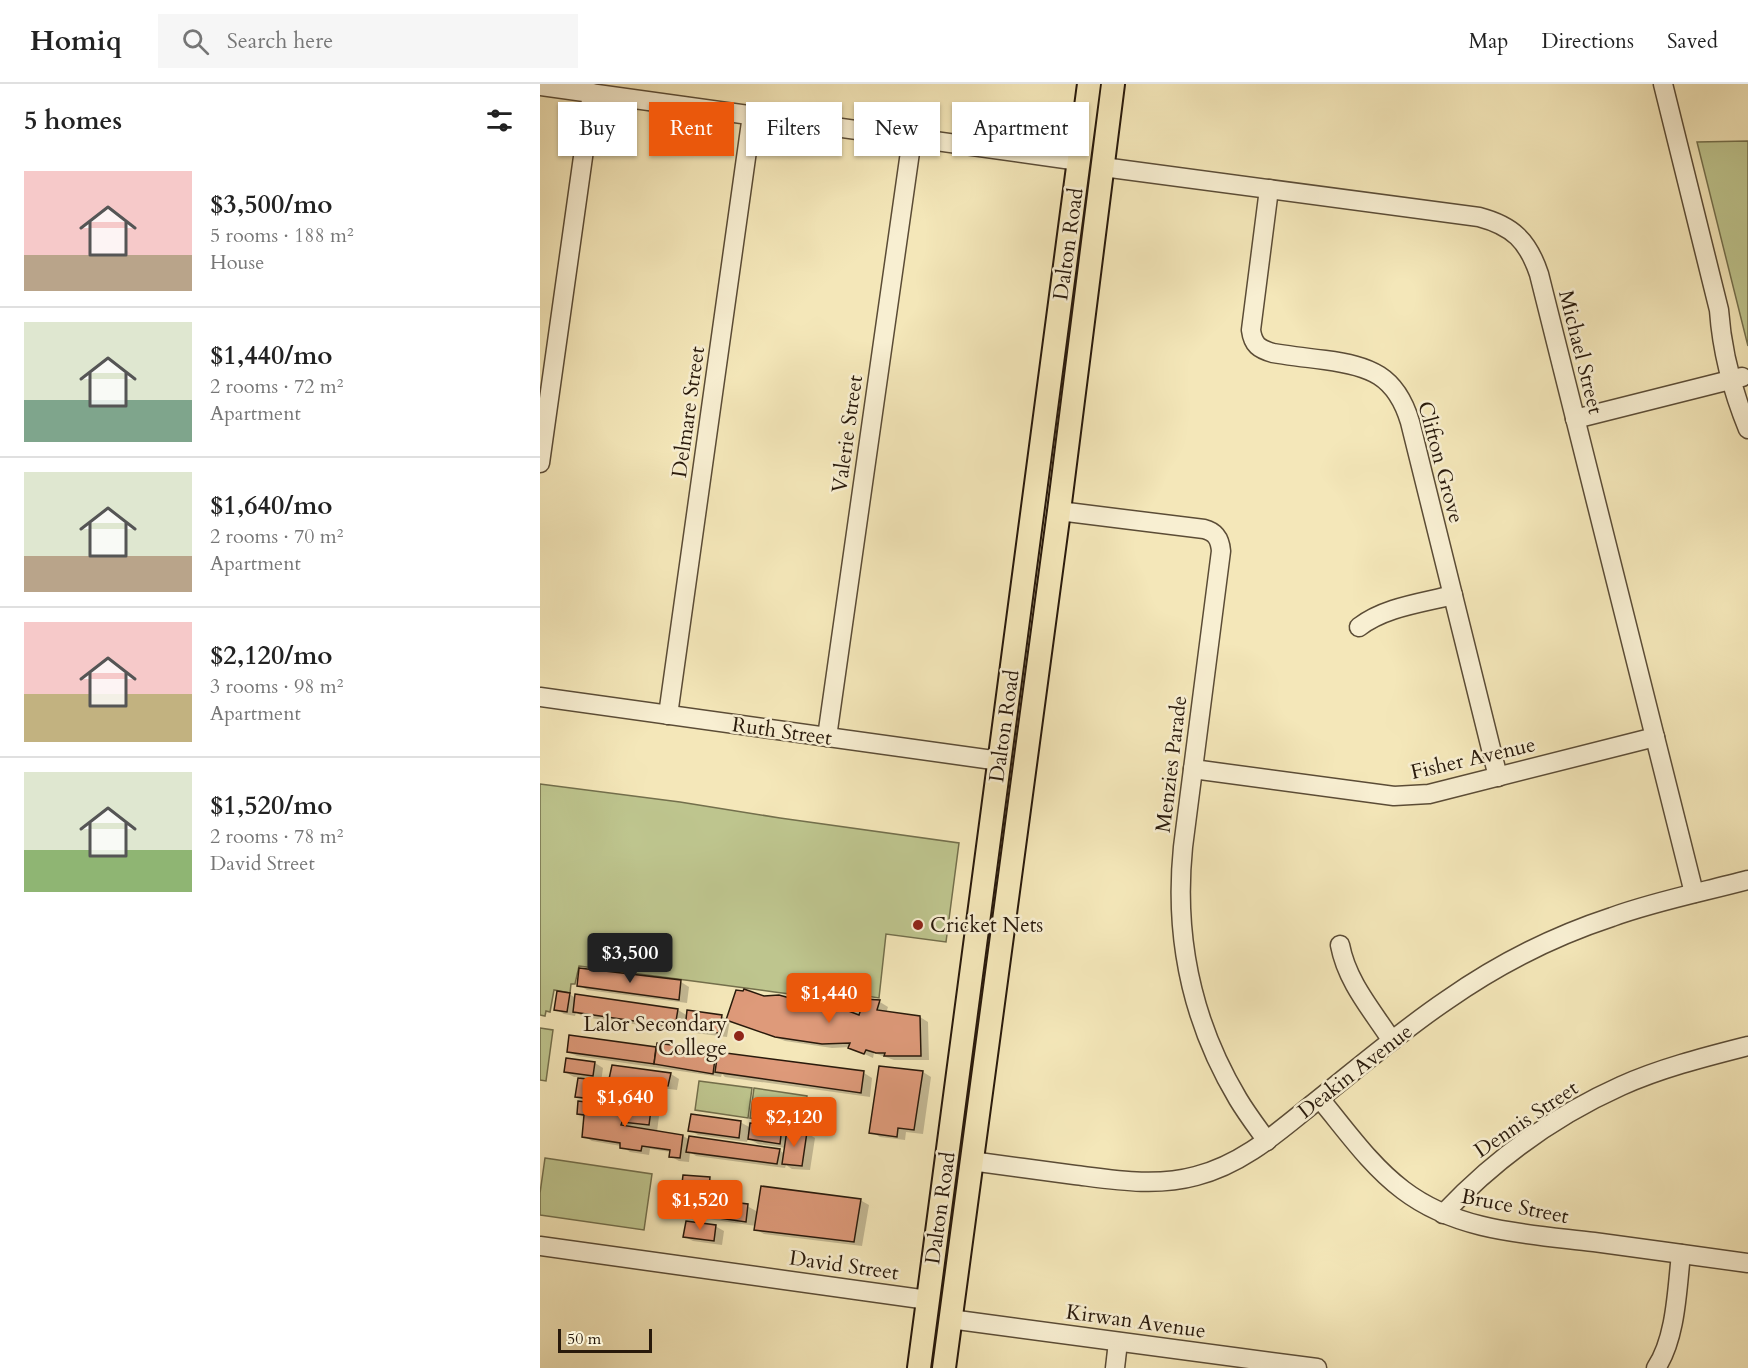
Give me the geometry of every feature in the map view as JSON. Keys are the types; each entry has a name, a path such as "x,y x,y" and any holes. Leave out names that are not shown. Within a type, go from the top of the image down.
{"main road":[{"name":"Dalton Road","path":"919,1368 1089,84"},
{"name":"Dalton Road","path":"944,1368 1059,511 1113,84"},
{"name":"Ruth Street","path":"1000,761 1024,765"},
{"name":"Deakin Avenue","path":"947,1157 972,1161"}],"street":[{"path":"1663,84 1719,310 1721,335 1748,411"},
{"path":"540,86 746,114"},
{"path":"540,463 592,93"},
{"path":"940,142 1079,161"},
{"name":"Delmare Street","path":"668,715 746,156"},
{"name":"Valerie Street","path":"827,737 909,156"},
{"name":"Michael Street","path":"1103,167 1479,217 1502,224 1521,239 1535,260 1694,893"},
{"name":"Clifton Grove","path":"1269,189 1251,330 1252,338 1255,345 1273,353 1349,363 1367,368 1385,380 1400,398 1410,422 1498,777"},
{"path":"1575,418 1736,379"},
{"path":"1736,379 1748,429"},
{"name":"Menzies Parade","path":"1059,511 1203,529 1210,531 1220,542 1221,551 1180,877 1180,912 1189,977 1197,1010 1210,1045 1239,1101 1267,1141"},
{"path":"1359,627 1369,619 1383,613 1453,595"},
{"name":"Ruth Street","path":"540,697 1000,761"},
{"name":"Fisher Avenue","path":"1193,769 1394,796 1429,794 1654,737"},
{"name":"Deakin Avenue","path":"972,1161 1143,1182 1173,1181 1229,1165 1267,1141 1392,1041 1445,1001 1478,980 1541,946 1613,916 1748,880"},
{"path":"1340,945 1343,962 1351,979 1392,1041"},
{"name":"Dennis Street","path":"1443,1214 1492,1167 1556,1121 1585,1104 1653,1073 1748,1046"},
{"name":"Bruce Street","path":"1320,1098 1385,1176 1420,1202 1443,1214 1486,1228 1748,1263"},
{"name":"David Street","path":"540,1245 928,1300"},
{"path":"1656,1368 1666,1350 1671,1334 1681,1254"},
{"name":"Kirwan Avenue","path":"950,1319 1317,1368"},
{"path":"1114,1368 1118,1342"}],"green space":[{"path":"1748,141 1748,346 1697,142"},
{"path":"540,784 959,843 946,942 886,934 879,998 860,995 857,1006 812,997 579,966 575,984 571,984 570,993 554,990 550,1012 546,1011 545,1016 540,1015"},
{"path":"540,1028 553,1030 546,1081 540,1080"},
{"path":"699,1081 752,1088 748,1118 695,1110"},
{"path":"754,1088 807,1096 803,1125 750,1118"},
{"path":"545,1158 652,1174 644,1230 540,1215 540,1193"}],"building":[{"path":"579,968 681,980 679,1000 577,986"},
{"path":"744,989 764,996 779,995 815,1005 838,1007 859,1015 864,999 880,1000 877,1010 920,1016 921,1056 884,1056 885,1053 866,1050 864,1054 848,1048 850,1043 822,1044 775,1037 726,1020 736,990 743,991"},
{"path":"557,991 570,993 567,1012 554,1010"},
{"path":"575,994 678,1009 675,1027 573,1012"},
{"path":"687,1010 722,1015 719,1033 685,1029"},
{"path":"569,1035 656,1047 654,1064 567,1052"},
{"path":"657,1043 716,1051 713,1074 654,1064"},
{"path":"718,1052 864,1071 861,1093 715,1072"},
{"path":"566,1058 595,1062 593,1076 564,1072"},
{"path":"612,1065 671,1073 668,1086 609,1079"},
{"path":"879,1066 923,1071 914,1130 898,1128 897,1137 869,1133"},
{"path":"578,1078 615,1082 613,1101 575,1097"},
{"path":"578,1101 593,1103 593,1101 651,1110 649,1125 622,1122 621,1125 683,1135 680,1158 669,1157 670,1150 642,1146 641,1151 620,1148 620,1143 582,1137 584,1115 577,1114"},
{"path":"691,1114 741,1121 739,1138 688,1131"},
{"path":"750,1123 782,1127 780,1144 748,1139"},
{"path":"787,1130 807,1132 802,1166 782,1164"},
{"path":"689,1136 780,1149 777,1164 686,1152"},
{"path":"683,1175 710,1177 708,1196 681,1192"},
{"path":"761,1186 861,1199 854,1242 754,1230"},
{"path":"680,1196 748,1204 746,1222 677,1212"},
{"path":"686,1221 716,1225 714,1241 683,1237"}],"place":[{"name":"Cricket Nets","path":"918,925"},
{"name":"Lalor Secondary College","path":"739,1036"}]}
